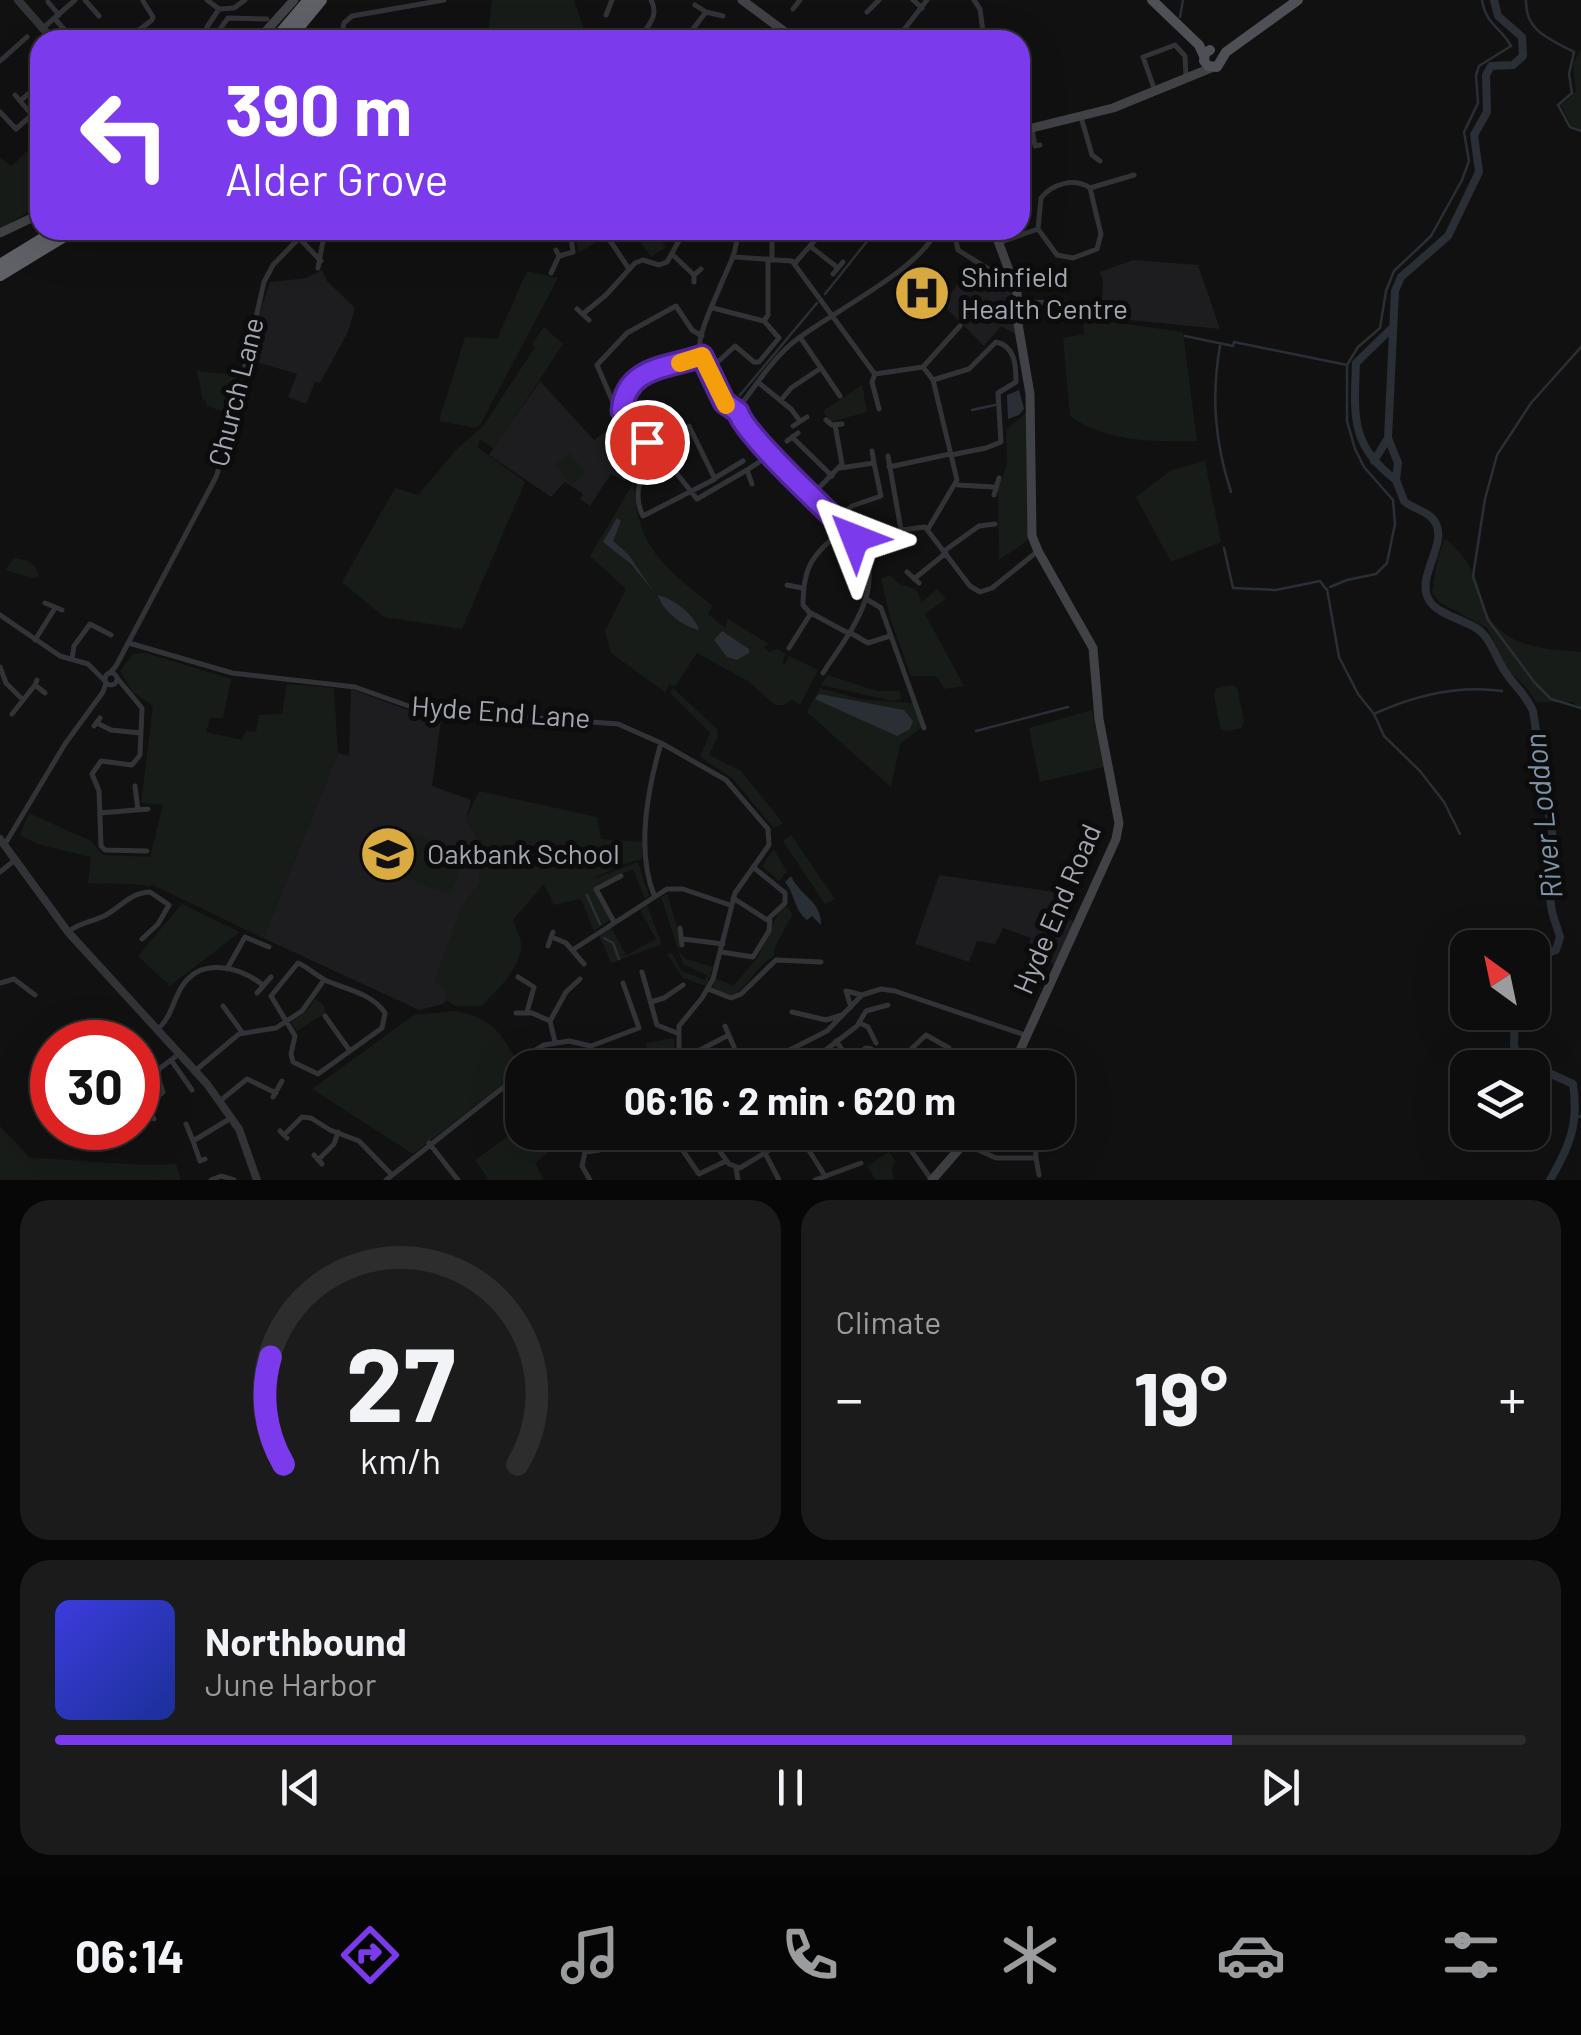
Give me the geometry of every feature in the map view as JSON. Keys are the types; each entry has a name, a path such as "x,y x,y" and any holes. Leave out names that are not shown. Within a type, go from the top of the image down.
{"highway":[{"path":"284,30 309,0"},
{"path":"296,30 321,0"},
{"path":"0,255 30,238"},
{"path":"0,265 49,240"},
{"path":"0,275 51,240"},
{"path":"0,283 52,240"}],"main road":[{"path":"267,30 294,0"},
{"path":"742,0 782,30"},
{"path":"1152,0 1210,55"},
{"path":"1032,130 1187,80 1198,73 1210,55 1234,46 1298,0"},
{"path":"0,234 30,219"},
{"name":"Hyde End Road","path":"997,240 1014,282 1030,394 1032,526 1038,551 1093,648 1099,719 1119,830 1020,1050"},
{"path":"932,1180 960,1150"}],"street":[{"path":"18,0 43,28 74,0"},
{"path":"85,0 99,16"},
{"path":"208,0 218,9 234,8 245,0"},
{"path":"343,30 352,16 444,0"},
{"path":"606,15 612,0"},
{"path":"646,30 655,10 651,0"},
{"path":"793,9 800,0"},
{"path":"867,12 879,0"},
{"path":"914,0 922,8"},
{"path":"904,30 927,0"},
{"path":"974,0 980,9 983,30"},
{"path":"48,2 66,30"},
{"path":"139,30 152,20 142,2"},
{"path":"696,5 723,16"},
{"path":"218,9 209,24 221,28 228,18 236,16 267,19"},
{"path":"694,30 706,12"},
{"path":"0,61 26,38"},
{"path":"1155,91 1143,57 1168,46 1175,45 1185,56 1187,80"},
{"path":"30,90 18,98 30,113"},
{"path":"0,112 16,128 30,117"},
{"path":"1081,117 1092,156 1100,160"},
{"path":"1030,147 1037,145 1032,130"},
{"path":"1090,188 1101,234 1097,249 1072,258 1056,255 1038,228 1039,206 1046,192 1076,182 1090,188 1134,175"},
{"path":"1030,231 1038,228"},
{"name":"Church Lane","path":"2,841 112,680 216,477 228,442 263,284 273,266 298,240"},
{"path":"302,240 320,264 324,240"},
{"path":"551,273 558,253 573,252 571,240"},
{"path":"610,240 629,269"},
{"path":"577,309 586,316 629,269 643,260 664,264 680,240"},
{"path":"736,240 735,257 702,336 702,356 724,402 738,412 742,423 860,544 868,573 868,600 823,673"},
{"path":"764,321 768,315 771,240"},
{"path":"794,263 815,240"},
{"path":"738,412 800,337 911,264 932,240"},
{"path":"957,240 958,250 1006,282 1014,282"},
{"path":"998,243 1006,240"},
{"path":"810,246 838,268"},
{"path":"673,256 694,279 700,269"},
{"path":"735,257 794,263 875,374"},
{"path":"1016,302 1069,303 1099,320"},
{"path":"622,406 612,400 598,372 600,360 627,333 676,306 692,330 702,336"},
{"path":"707,366 735,346 759,362 779,338 764,321 712,308"},
{"path":"875,374 922,367 960,326"},
{"path":"940,334 946,340"},
{"path":"800,337 840,396"},
{"path":"890,467 1001,442 998,396 1016,382 1013,353 1003,343 992,344 964,372 933,380"},
{"path":"647,442 624,415 622,406 632,384 644,372 702,356"},
{"path":"922,367 933,380 956,485 928,529"},
{"path":"780,400 821,368"},
{"path":"875,374 872,382 879,409"},
{"path":"759,382 804,419 793,426"},
{"path":"878,400 888,398"},
{"path":"826,420 839,424 840,468"},
{"path":"688,426 715,478"},
{"path":"792,437 832,476"},
{"path":"836,520 852,506 880,498 872,451"},
{"path":"743,462 692,493 642,515 640,484 646,467 660,453 692,493 700,499 771,454"},
{"path":"888,456 901,530"},
{"path":"812,495 840,468 874,464"},
{"path":"747,470 752,484"},
{"path":"994,496 999,478"},
{"path":"956,485 994,487"},
{"path":"907,572 916,581 979,526 995,524"},
{"path":"860,544 922,526 970,586 986,592 1038,551"},
{"path":"844,528 817,553 803,578 802,604 811,614 868,643 890,636"},
{"path":"787,585 802,588"},
{"path":"868,600 881,608 924,728"},
{"path":"35,640 58,609 46,603"},
{"path":"790,648 797,643 811,614"},
{"path":"1,617 60,656 82,660 112,680 142,708 136,764 101,761 92,774 99,791 102,848 143,853"},
{"path":"72,659 74,646 90,624 106,634"},
{"name":"Hyde End Lane","path":"129,643 232,673 355,687 417,709 603,720 660,742 726,780 768,829 769,845 753,867"},
{"path":"0,667 6,683 23,700"},
{"path":"12,714 36,683 46,694"},
{"path":"97,722 111,730 140,733"},
{"path":"654,896 647,868 646,829 660,742"},
{"path":"136,786 138,810"},
{"path":"100,813 148,809"},
{"path":"2,841 68,932 151,1020"},
{"path":"0,872 15,860"},
{"path":"678,1050 677,1034 708,988 722,948 732,902 745,873 753,867 787,897 770,920 769,932 753,956 722,948 682,942 680,928"},
{"path":"614,924 596,889 612,885 621,876"},
{"path":"690,891 693,882"},
{"path":"574,950 592,931 614,924 666,889 732,902 770,920"},
{"path":"68,932 81,923 105,916 130,897 150,892 167,901 169,909 142,940"},
{"path":"636,907 641,914"},
{"path":"548,946 552,934 574,950 584,965"},
{"path":"227,969 245,937 268,947"},
{"path":"812,949 813,960"},
{"path":"708,988 731,998 741,994 772,962 821,962"},
{"path":"300,963 324,980 362,995 385,1013 382,1028 314,1074 293,1062 290,1054 295,1036 271,996 300,963"},
{"path":"160,1027 190,976 212,966 263,985"},
{"path":"642,972 657,1024 677,1034"},
{"path":"257,993 271,977"},
{"path":"524,977 534,986 527,1012"},
{"path":"0,982 14,979 31,995"},
{"path":"196,1070 242,1033 276,1028 306,1008 324,980"},
{"path":"555,1042 550,1021 566,992 580,980"},
{"path":"538,1050 568,1041 591,1046 639,1028 623,983"},
{"path":"652,1002 683,985"},
{"path":"560,986 566,992"},
{"path":"791,1050 844,1015 862,995 881,989 1028,1036"},
{"path":"851,1007 846,991 862,995"},
{"path":"829,1050 866,1011 888,1005"},
{"path":"223,1006 242,1033"},
{"path":"516,1013 527,1012 550,1021"},
{"path":"792,1012 826,1020 844,1015"},
{"path":"325,1016 350,1051"},
{"path":"859,1022 872,1042 863,1050"},
{"path":"726,1026 734,1047"},
{"path":"910,1050 932,1026"},
{"path":"160,1029 232,1117 257,1180"},
{"path":"700,1050 727,1036"},
{"path":"926,1036 949,1050"},
{"path":"836,1041 842,1050"},
{"path":"591,1046 592,1050"},
{"path":"160,1072 181,1052"},
{"path":"171,1060 192,1090"},
{"path":"220,1102 247,1079 274,1095 282,1081"},
{"path":"284,1134 306,1115 367,1147 389,1178 430,1143 505,1090"},
{"path":"193,1140 232,1117"},
{"path":"186,1124 200,1161"},
{"path":"318,1160 334,1144 338,1132"},
{"path":"430,1143 458,1180"},
{"path":"590,1180 582,1166 586,1152 600,1150"},
{"path":"682,1150 699,1174 726,1161"},
{"path":"718,1150 736,1168 738,1180"},
{"path":"736,1168 770,1150"},
{"path":"809,1150 825,1176"},
{"path":"911,1150 932,1180"},
{"path":"978,1150 996,1158 1036,1158"},
{"path":"1036,1150 1038,1174"},
{"path":"765,1153 779,1180"},
{"path":"814,1180 857,1162"},
{"path":"211,1180 221,1176 234,1180"}],"shaded area":[{"path":"492,0 574,0 584,30 488,30"},
{"path":"1581,49 1581,130 1571,125 1561,105 1576,92 1573,64"},
{"path":"30,148 30,211 0,229 0,158 12,166"},
{"path":"576,240 599,240 579,253"},
{"path":"639,240 661,240 666,247 651,257"},
{"path":"1133,260 1198,265 1220,329 1101,317 1100,272"},
{"path":"973,261 1013,291 1010,298 1015,334 1001,326 984,346 943,305"},
{"path":"322,270 327,281 355,308 348,332 320,383 315,382 306,404 288,397 297,374 250,360 270,282 306,278"},
{"path":"527,271 558,278 480,425 475,428 439,421 465,337 497,339"},
{"path":"1083,318 1183,332 1197,441 1114,436 1070,416 1063,338 1084,334"},
{"path":"544,327 563,344 494,449 480,439 477,447 525,482 462,629 384,617 342,582 395,488 418,495 456,450 484,425"},
{"path":"197,371 238,375 230,414 207,406"},
{"path":"540,381 594,440 622,419 640,441 636,445 642,451 625,481 611,474 590,506 580,499 583,494 565,482 551,497 489,455"},
{"path":"862,385 867,412 830,422 823,411"},
{"path":"1019,390 1024,409 1008,419 1007,395"},
{"path":"1026,413 1028,540 999,560 998,490 1007,464 1006,430"},
{"path":"570,453 586,474 571,485 555,464"},
{"path":"1205,461 1221,542 1171,562 1136,497 1171,470"},
{"path":"634,482 640,524 647,540 668,568 713,606 708,614 725,628 728,619 769,644 764,647 769,652 778,649 786,654 782,663 789,656 818,670 800,705 792,699 775,705 748,681 697,653 675,686 669,684 665,692 611,653 605,631 626,589 590,556"},
{"path":"617,518 621,521 613,541 628,554 653,591 631,564 603,542"},
{"path":"1445,538 1466,561 1483,604 1499,629 1537,647 1581,652 1581,708 1573,702 1536,702 1509,671 1487,628 1439,602 1432,592"},
{"path":"14,558 31,563 39,577 5,570"},
{"path":"890,575 899,584 916,589 922,602 937,589 946,599 925,614 964,686 945,689 936,676 911,676 881,579"},
{"path":"658,595 683,608 699,630 674,617"},
{"path":"722,631 749,649 749,653 737,660 727,657 714,640"},
{"path":"146,653 231,679 223,718 210,718 206,732 242,740 246,731 256,732 259,715 282,714 287,684 334,688 338,753 263,938 151,884 150,887 88,883 91,857 38,844 20,835 29,813 91,841 103,855 150,857 163,805 141,803 153,706 133,692 120,671 133,654"},
{"path":"827,675 877,691 900,691 901,699 893,701 821,685"},
{"path":"673,688 717,729 718,736 709,755 741,771 783,823 774,828 732,778 700,757 710,733 670,693"},
{"path":"820,688 863,700 913,703 922,727 900,744 891,787 807,712"},
{"path":"1217,688 1237,688 1244,720 1242,728 1226,731 1220,728 1214,694"},
{"name":"Oakbank School","path":"351,689 413,712 442,713 432,786 471,800 466,819 479,841 480,882 461,909 443,1004 419,1010 263,938 338,753 349,756"},
{"path":"819,694 904,710 913,721 910,729 897,736 815,699"},
{"path":"1092,710 1104,767 1040,782 1029,728"},
{"path":"479,791 597,817 601,839 643,842 642,859 591,880 638,862 649,896 645,899 633,869 593,887 610,920 594,931 581,899 554,905 544,884 513,920 521,952 508,977 482,1006 456,1006 446,1000 444,990 434,981 461,909 480,882 479,841 466,819"},
{"path":"405,830 466,855 450,895 388,871"},
{"path":"791,835 835,899 825,904 783,841"},
{"path":"774,849 787,872 779,881 762,866"},
{"path":"939,875 1068,894 1064,917 1076,922 1056,965 1026,951 1031,938 1003,928 995,944 977,941 969,962 915,944"},
{"path":"791,876 818,910 821,925 812,916 807,920 799,912 785,882"},
{"path":"667,894 681,939 679,951 686,959 713,967 706,986 683,978 667,954 672,953 681,971 705,980 707,975 683,964 661,897"},
{"path":"182,904 240,932 170,986 138,956"},
{"path":"647,905 662,944 611,963 599,935 611,927 626,955 656,939 640,910"},
{"path":"785,905 793,914 774,956 729,997 712,988 716,978 733,986 758,957"},
{"path":"315,999 324,1005 325,1013 297,1031 291,1022 306,1012"},
{"path":"455,1011 479,1018 495,1029 510,1050 505,1050 505,1082 413,1154 312,1089 414,1015"},
{"path":"674,1038 674,1050 647,1050 646,1043"},
{"path":"0,1126 30,1158 176,1164 181,1180 0,1180"},
{"path":"505,1138 505,1150 551,1150 535,1163 544,1180 489,1180 475,1160"},
{"path":"889,1152 896,1162 892,1168 894,1179 876,1180 867,1166"}],"waterway":[{"path":"1180,17 1183,0"},
{"path":"1330,587 1376,574 1387,563 1395,524 1393,500 1364,467 1355,449 1347,421 1347,365 1358,347 1380,328 1394,271 1431,236 1462,180 1469,161 1464,132 1478,103 1479,66 1511,46 1490,21 1482,0"},
{"name":"River Loddon","path":"1494,0 1498,16 1522,37 1523,56 1513,65 1491,66 1486,75 1487,112 1474,135 1479,172 1448,236 1401,277 1395,291 1388,438 1398,463 1396,480 1404,501 1431,517 1437,526 1437,546 1426,580 1429,600 1481,632 1533,711 1553,839 1546,870 1560,937 1556,950 1550,952"},
{"path":"1526,0 1534,27 1574,52 1569,74 1572,93 1558,105 1570,127 1581,131"},
{"path":"825,294 868,240"},
{"path":"740,395 817,303"},
{"name":"River Loddon","path":"1391,329 1356,363 1355,398 1363,442 1370,455 1396,480"},
{"path":"1185,336 1347,365"},
{"path":"1220,346 1216,420 1231,492"},
{"path":"1581,347 1531,403 1497,455 1485,499 1473,576 1488,620 1535,683 1551,699 1581,708"},
{"path":"972,410 995,405"},
{"name":"River Loddon","path":"1374,461 1388,438"},
{"path":"1224,548 1233,588 1276,590 1320,581 1326,589"},
{"path":"1327,589 1339,657 1358,694 1374,714 1384,736 1420,771 1444,802 1460,834"},
{"path":"1376,713 1437,693 1502,691"},
{"path":"976,731 1068,707"},
{"path":"587,895 600,924"},
{"path":"604,938 613,943 619,959"},
{"name":"River Loddon","path":"1514,1030 1518,1059 1573,1084 1575,1111 1571,1134 1550,1180"},
{"name":"River Loddon","path":"1577,1117 1581,1116"}],"slow traffic":[{"path":"680,363 702,356 726,405"}],"place":[{"name":"Shinfield Health Centre","path":"922,293"},
{"name":"Oakbank School","path":"388,854"}],"route":[{"path":"647,442 622,411 632,384 650,369 702,356 728,408 738,412 742,423 759,442 855,538"}]}
